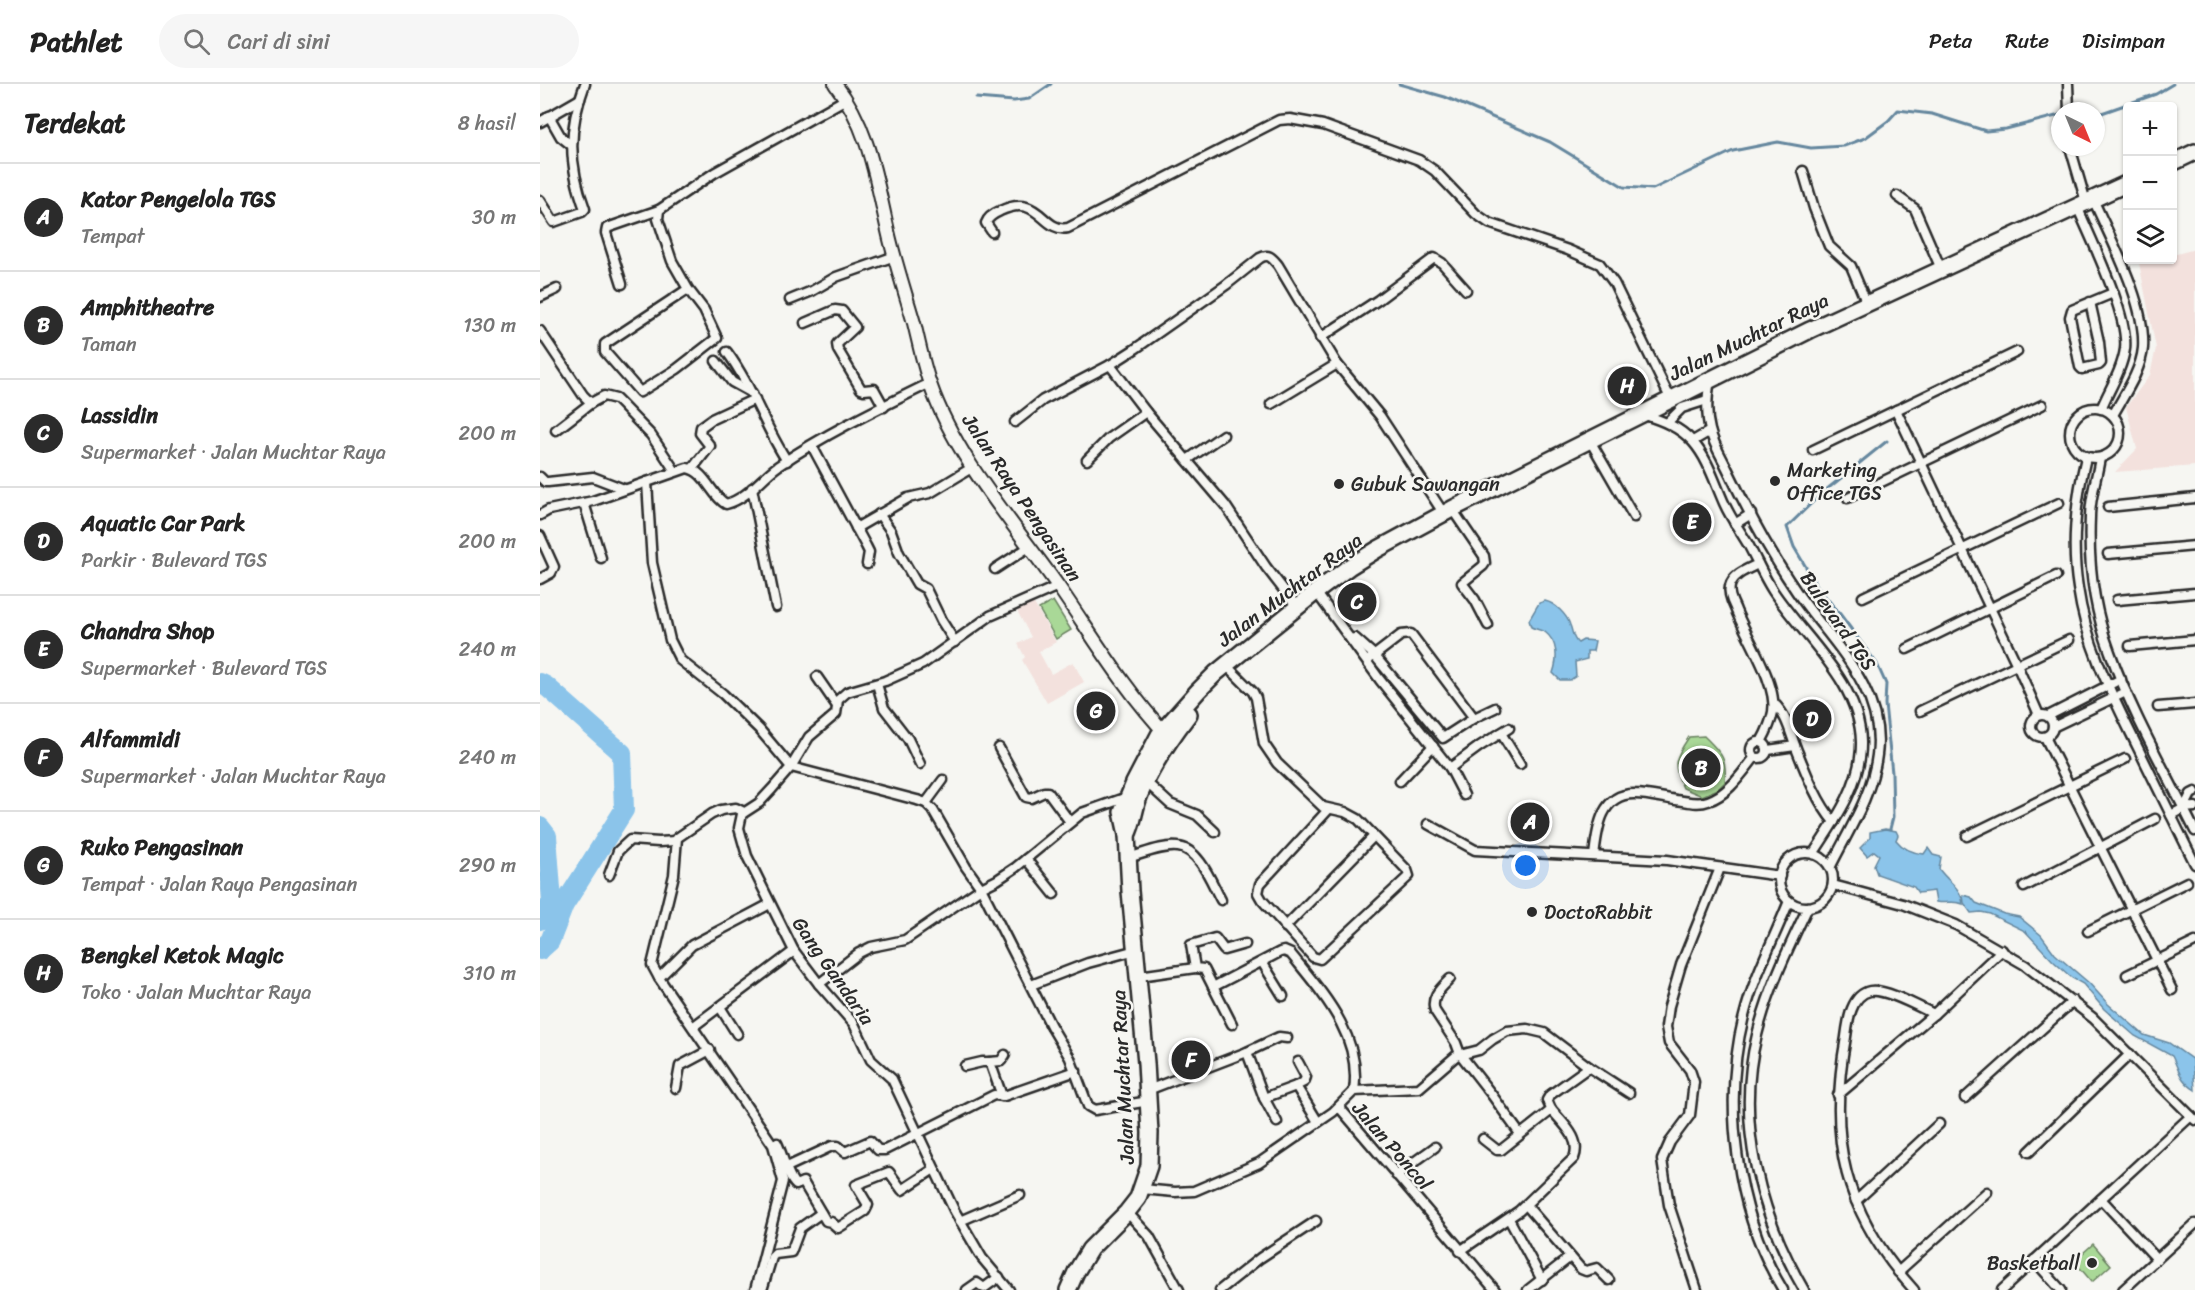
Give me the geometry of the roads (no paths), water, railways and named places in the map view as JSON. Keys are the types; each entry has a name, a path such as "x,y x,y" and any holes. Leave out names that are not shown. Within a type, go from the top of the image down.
{"highway":[{"path":"2177,161 2195,152"},
{"name":"Jalan Muchtar Raya","path":"1133,797 1166,735 1198,691 1297,607 1363,557 1589,439 1867,304 2123,185"},
{"name":"Jalan Muchtar Raya","path":"1068,1290 1090,1249 1122,1216 1142,1189 1149,1166 1149,1096 1127,858 1127,835 1122,812 1145,782 1166,735"}],"main road":[{"name":"Jalan Raya Pengasinan","path":"835,84 862,128 871,153 895,256 930,383 946,420 973,467 1166,735"}],"street":[{"path":"540,200 554,222 584,210 575,178 571,145 579,99 585,84"},
{"path":"2068,84 2068,102"},
{"path":"540,122 579,99"},
{"path":"622,284 606,233 607,228 659,210 732,163 846,99"},
{"path":"549,116 561,137 571,145"},
{"path":"992,232 986,223 989,217 1002,210 1022,205 1030,207 1057,228 1068,228 1271,123 1290,119 1323,125 1425,163 1476,214 1489,223 1600,264 1614,283 1671,400"},
{"path":"2073,156 2124,328 2125,349 2120,366 2100,409"},
{"path":"1803,171 1829,246 1851,266 1867,304"},
{"path":"1897,196 1915,209 1941,269"},
{"path":"2086,202 2135,297 2142,325 2143,349 2134,374 2113,415"},
{"path":"659,210 658,219 667,248 688,289 704,309 717,338 677,369 640,392 605,352 604,346 688,289"},
{"path":"1015,423 1043,400 1110,365 1265,255 1270,256 1278,265 1336,364 1380,417 1448,511 1484,556 1483,566 1462,583 1475,600 1488,626"},
{"path":"790,300 836,277 895,256"},
{"path":"1320,338 1378,300 1434,258 1442,263 1466,291"},
{"path":"540,297 557,289"},
{"path":"2090,302 2101,363 2082,369 2070,317 2072,310 2090,302 2113,292"},
{"path":"805,323 838,310 845,314 855,327 837,344 838,350 861,389 874,388 884,407"},
{"path":"540,331 578,390 591,403"},
{"path":"727,352 754,396 770,433 787,461"},
{"path":"1814,450 2017,352"},
{"path":"716,361 732,382 754,396"},
{"path":"1271,404 1336,364"},
{"path":"1110,365 1146,412 1225,505 1266,567 1297,607"},
{"name":"Bulevard TGS","path":"1710,380 1707,400 1710,431 1733,480 1796,591 1845,653 1873,708 1878,754 1867,793 1830,868"},
{"path":"540,515 549,510 584,503 675,471 692,469 697,471 721,501 726,504 735,502 787,461 930,383"},
{"path":"556,430 591,403 604,396 616,399 651,435 675,471"},
{"path":"692,469 710,446 700,433 701,427 754,396"},
{"path":"1667,423 1682,408 1707,400"},
{"path":"1848,498 2042,405"},
{"path":"2094,408 2100,409 2113,415 2120,427 2119,440 2112,452 2100,458 2086,457 2072,445 2071,426 2077,415 2082,412 2094,408"},
{"path":"1896,410 2017,664 2043,715 2053,723 2053,727"},
{"path":"1087,460 1109,438 1146,412"},
{"name":"Bulevard TGS","path":"1642,414 1667,423 1693,441 1772,590 1847,692 1855,713 1861,742 1857,771 1834,822 1814,854"},
{"path":"1693,441 1710,431"},
{"path":"1188,460 1223,435"},
{"path":"1589,439 1634,517"},
{"path":"812,446 869,552 867,564"},
{"path":"2086,457 2076,520 2074,552 2086,628 2094,654 2113,698 2195,864"},
{"path":"2100,458 2090,514 2093,583 2099,616 2109,651 2126,692 2195,831"},
{"path":"856,528 908,498 927,494 973,467"},
{"path":"540,477 548,482 593,477 624,489"},
{"path":"1716,485 1733,480"},
{"path":"647,482 652,563 673,649 685,665 717,689 759,729 791,767 926,803 940,820 966,867 981,888 1076,1071 1088,1106 1092,1109 1149,1096 1279,1037 1287,1038"},
{"path":"752,488 776,608"},
{"path":"2108,507 2195,498"},
{"path":"584,503 601,558"},
{"path":"1863,597 2059,503"},
{"path":"879,514 891,531 899,553 917,584 926,589 940,620 955,642"},
{"path":"1735,524 1751,514"},
{"path":"540,536 554,567 551,573 540,579"},
{"path":"2108,554 2195,546"},
{"path":"996,569 1029,547"},
{"path":"1758,564 1735,578 1730,584 1729,591 1736,612 1769,684 1774,703 1786,719 1816,794 1834,822"},
{"path":"1907,649 2056,576"},
{"path":"609,875 618,850 627,842 634,840 659,842 677,839 721,810 736,808 744,812 759,803 791,767 809,737 836,714 838,700 847,692 877,684 922,664 990,616 1058,586"},
{"path":"1316,592 1366,662 1450,768 1464,795"},
{"path":"2117,600 2195,593"},
{"path":"1366,662 1401,635 1411,634 1474,718"},
{"path":"1351,639 1355,638 1374,655 1443,738 1474,718 1495,708"},
{"path":"1920,711 2069,640"},
{"path":"2130,646 2195,640"},
{"path":"1224,667 1254,692 1264,744 1276,763 1323,807 1328,810 1345,812 1358,819 1407,870 1409,876 1320,959 1313,957 1258,893 1260,884 1328,810"},
{"path":"817,677 837,706"},
{"path":"2045,737 2036,735 2031,728 2032,720 2121,679"},
{"path":"877,684 884,708 908,739 920,764"},
{"path":"2045,737 2053,727 2126,692"},
{"path":"1761,742 1770,723 1774,703"},
{"path":"2158,707 2195,704"},
{"path":"1450,768 1505,731 1520,764"},
{"path":"2045,737 2172,990"},
{"path":"1768,750 1767,746 1757,742 1752,747 1752,754 1762,758 1768,750 1795,746"},
{"path":"1400,781 1432,746"},
{"path":"999,748 1026,797 1030,798 1048,792 1070,822"},
{"path":"1594,856 1602,815 1613,801 1621,796 1634,794 1689,802 1707,802 1730,787 1755,757"},
{"path":"1967,836 2125,759"},
{"path":"926,803 943,780"},
{"path":"1145,782 1170,804 1197,815 1215,832"},
{"path":"2184,808 2191,794 2195,792"},
{"path":"819,984 859,953 871,947 905,940 981,888 997,880 1070,822 1091,809 1133,797"},
{"path":"2171,815 2184,808 2195,807"},
{"name":"Gang Gandaria","path":"744,812 739,820 742,840 794,951 854,1024 871,1060 892,1079 960,1221 982,1258 1009,1290"},
{"path":"2024,887 2156,819"},
{"path":"1428,824 1475,850 1667,860 1780,876"},
{"path":"1285,927 1374,836"},
{"path":"677,839 668,908 652,962 653,968 767,1129 788,1167 787,1181 755,1290"},
{"path":"1127,858 1171,847 1189,850 1198,859 1221,900"},
{"path":"1814,854 1822,858 1830,868 1833,885 1825,900 1808,908 1798,906 1783,894 1780,876 1783,868 1796,856 1814,854"},
{"path":"1026,859 1054,894"},
{"path":"1693,1289 1669,1205 1662,1160 1670,1142 1690,1115 1694,1082 1690,1070 1669,1042 1666,1027 1669,1006 1681,965 1720,868"},
{"path":"2088,931 2187,882"},
{"path":"1833,885 1893,901 1956,925 2025,964 2073,1001 2130,1054 2193,1118 2002,1290"},
{"path":"1783,1290 1772,1271 1752,1220 1743,1185 1736,1135 1735,1083 1744,1016 1761,967 1789,901"},
{"path":"659,978 692,945 770,904"},
{"path":"1804,1290 1781,1244 1758,1180 1753,1149 1750,1098 1753,1059 1763,1013 1782,961 1808,908"},
{"path":"1195,968 1191,945 1193,943 1215,938 1224,950 1245,944"},
{"path":"2127,975 2195,942"},
{"path":"1031,985 1088,963 1136,950"},
{"path":"1838,1095 1934,1014 2002,950"},
{"path":"694,1026 794,951"},
{"path":"1214,987 1280,952 1291,954 1343,1024 1353,1058 1355,1077 1354,1091 1340,1107"},
{"path":"1262,962 1283,996"},
{"path":"1139,976 1203,968 1232,1024"},
{"path":"1450,979 1437,993 1433,1005 1456,1043 1460,1054 1520,1134"},
{"path":"1914,1290 1879,1247 1866,1226 1856,1201 1845,1171 1838,1095 1847,1028 1855,1002 1862,994 1877,991 1934,1014"},
{"path":"1965,1098 2073,1001"},
{"path":"720,1007 737,1034"},
{"path":"1354,1091 1419,1088 1451,1059 1460,1054 1479,1050 1492,1039 1507,1031 1527,1029 1544,1033 1589,1067 1629,1093"},
{"path":"676,1088 680,1066 710,1050"},
{"path":"1247,1052 1264,1098 1277,1122"},
{"path":"2029,1152 2130,1054"},
{"path":"965,1066 1000,1061 1005,1055"},
{"path":"990,1062 1002,1096"},
{"path":"1264,1098 1304,1082 1306,1077 1298,1062"},
{"path":"1461,1251 1509,1219 1574,1158 1576,1140 1551,1109 1547,1100 1550,1095 1589,1067"},
{"path":"788,1167 832,1146 838,1146 845,1152 870,1141 876,1149 881,1151 994,1095 1002,1096 1076,1071"},
{"path":"1296,1086 1318,1122"},
{"name":"Jalan Poncol","path":"1142,1189 1175,1192 1202,1189 1269,1157 1340,1107 1495,1290"},
{"path":"1483,1139 1498,1151 1547,1115 1551,1109"},
{"path":"763,1118 787,1181 796,1185 803,1182 826,1221 838,1228 865,1211 868,1205 856,1185 889,1172 902,1190 934,1169"},
{"path":"1856,1201 1939,1124"},
{"path":"1396,1175 1434,1147"},
{"path":"1898,1272 1987,1192"},
{"path":"960,1221 1020,1195"},
{"path":"2101,1199 2157,1259"},
{"path":"1526,1205 1584,1271 1597,1268 1609,1280"},
{"path":"762,1290 771,1257 775,1254 791,1252 800,1228 821,1213"},
{"path":"1122,1216 1149,1236 1179,1290"},
{"path":"1509,1219 1542,1280"},
{"path":"1220,1290 1260,1258 1316,1221"},
{"path":"2123,1290 2195,1224"},
{"path":"1528,1290 1570,1257"},
{"path":"2034,1260 2061,1290"},
{"path":"967,1290 977,1283 984,1288 999,1277"}],"water":[{"path":"1545,601 1553,604 1563,614 1578,643 1583,640 1595,641 1593,651 1587,651 1587,659 1575,662 1576,676 1570,680 1560,680 1553,673 1556,662 1555,646 1545,632 1531,627 1529,620 1539,603"},
{"path":"1885,829 1896,831 1898,835 1896,840 1908,850 1924,854 1928,848 1933,855 1941,857 1939,869 1960,893 1963,904 1936,902 1934,891 1918,893 1914,887 1877,874 1874,865 1879,855 1874,851 1867,856 1860,848 1870,838 1870,832"},
{"path":"1963,895 2004,914 2019,917 2041,935 2055,954 2144,1035 2169,1043 2193,1060 2195,1090 2183,1079 2172,1056 2135,1036 2104,1009 2083,984 2072,978 2053,961 2025,931 1990,914 1971,913 1964,903"}],"waterway":[{"path":"976,98 1014,101 1029,99 1051,84"},
{"path":"1399,84 1445,97 1550,142 1624,187 1653,189 1733,151 1778,142 1811,148 1844,146 1865,138 1888,121 1898,110 1932,114 1986,131 2006,129 2051,117"},
{"path":"2105,112 2156,94 2173,84"},
{"path":"1887,441 1821,494 1787,527 1794,547 1819,589 1877,664 1886,684 1885,704 1892,773 1893,817 1890,829"},
{"path":"540,683 622,753 624,810 564,905 550,941 540,950"},
{"path":"540,827 547,836 552,902 540,920"}],"place":[{"name":"Bengkel Ketok Magic","path":"1627,386"},
{"name":"Marketing Office TGS","path":"1775,481"},
{"name":"Gubuk Sawangan","path":"1339,484"},
{"name":"Chandra Shop","path":"1692,522"},
{"name":"Lassidin","path":"1357,602"},
{"name":"Ruko Pengasinan","path":"1096,711"},
{"name":"Aquatic Car Park","path":"1812,719"},
{"name":"Amphitheatre","path":"1701,768"},
{"name":"Kator Pengelola TGS","path":"1530,822"},
{"name":"DoctoRabbit","path":"1532,912"},
{"name":"Alfammidi","path":"1191,1060"},
{"name":"Basketball","path":"2092,1263"}]}
